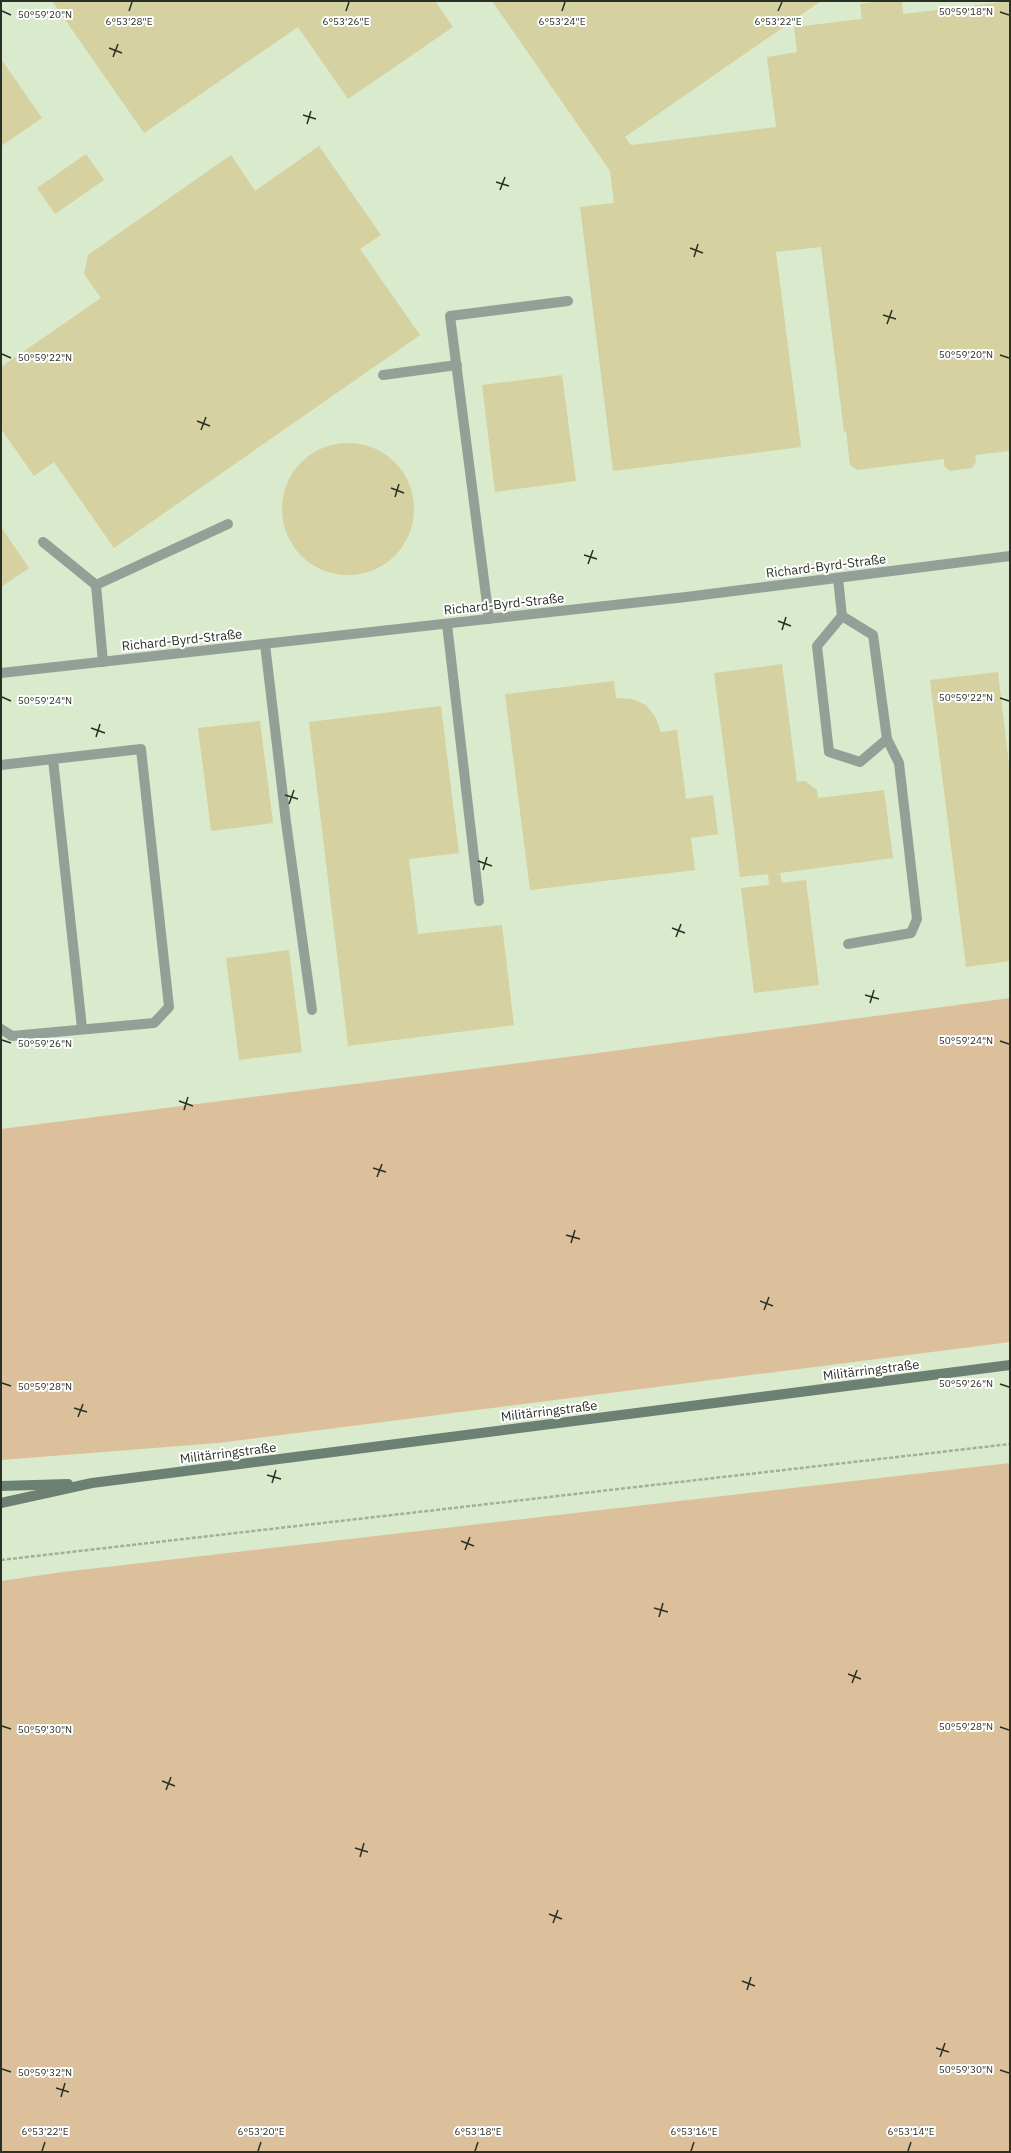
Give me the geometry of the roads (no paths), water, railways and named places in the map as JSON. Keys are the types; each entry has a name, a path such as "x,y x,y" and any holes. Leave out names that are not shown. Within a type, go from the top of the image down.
{"main road":[{"name":"Militärringstraße","path":"1,1503 92,1483 1010,1365"},
{"name":"Militärringstraße","path":"1,1486 92,1483"}],"street":[{"path":"489,619 450,316 568,301"},
{"path":"383,375 457,365"},
{"path":"96,585 228,524"},
{"path":"43,542 96,585 103,662"},
{"name":"Richard-Byrd-Straße","path":"1,673 686,598 1010,556"},
{"path":"838,578 842,616 817,646 829,752 860,762 887,739"},
{"path":"842,616 873,635 887,739 899,763 917,919 911,933 848,944"},
{"path":"447,624 479,901"},
{"path":"265,644 286,822 312,1010"},
{"path":"1,765 141,749 169,1007 154,1023 82,1028 12,1036 1,1029"},
{"path":"53,759 82,1028"}]}
